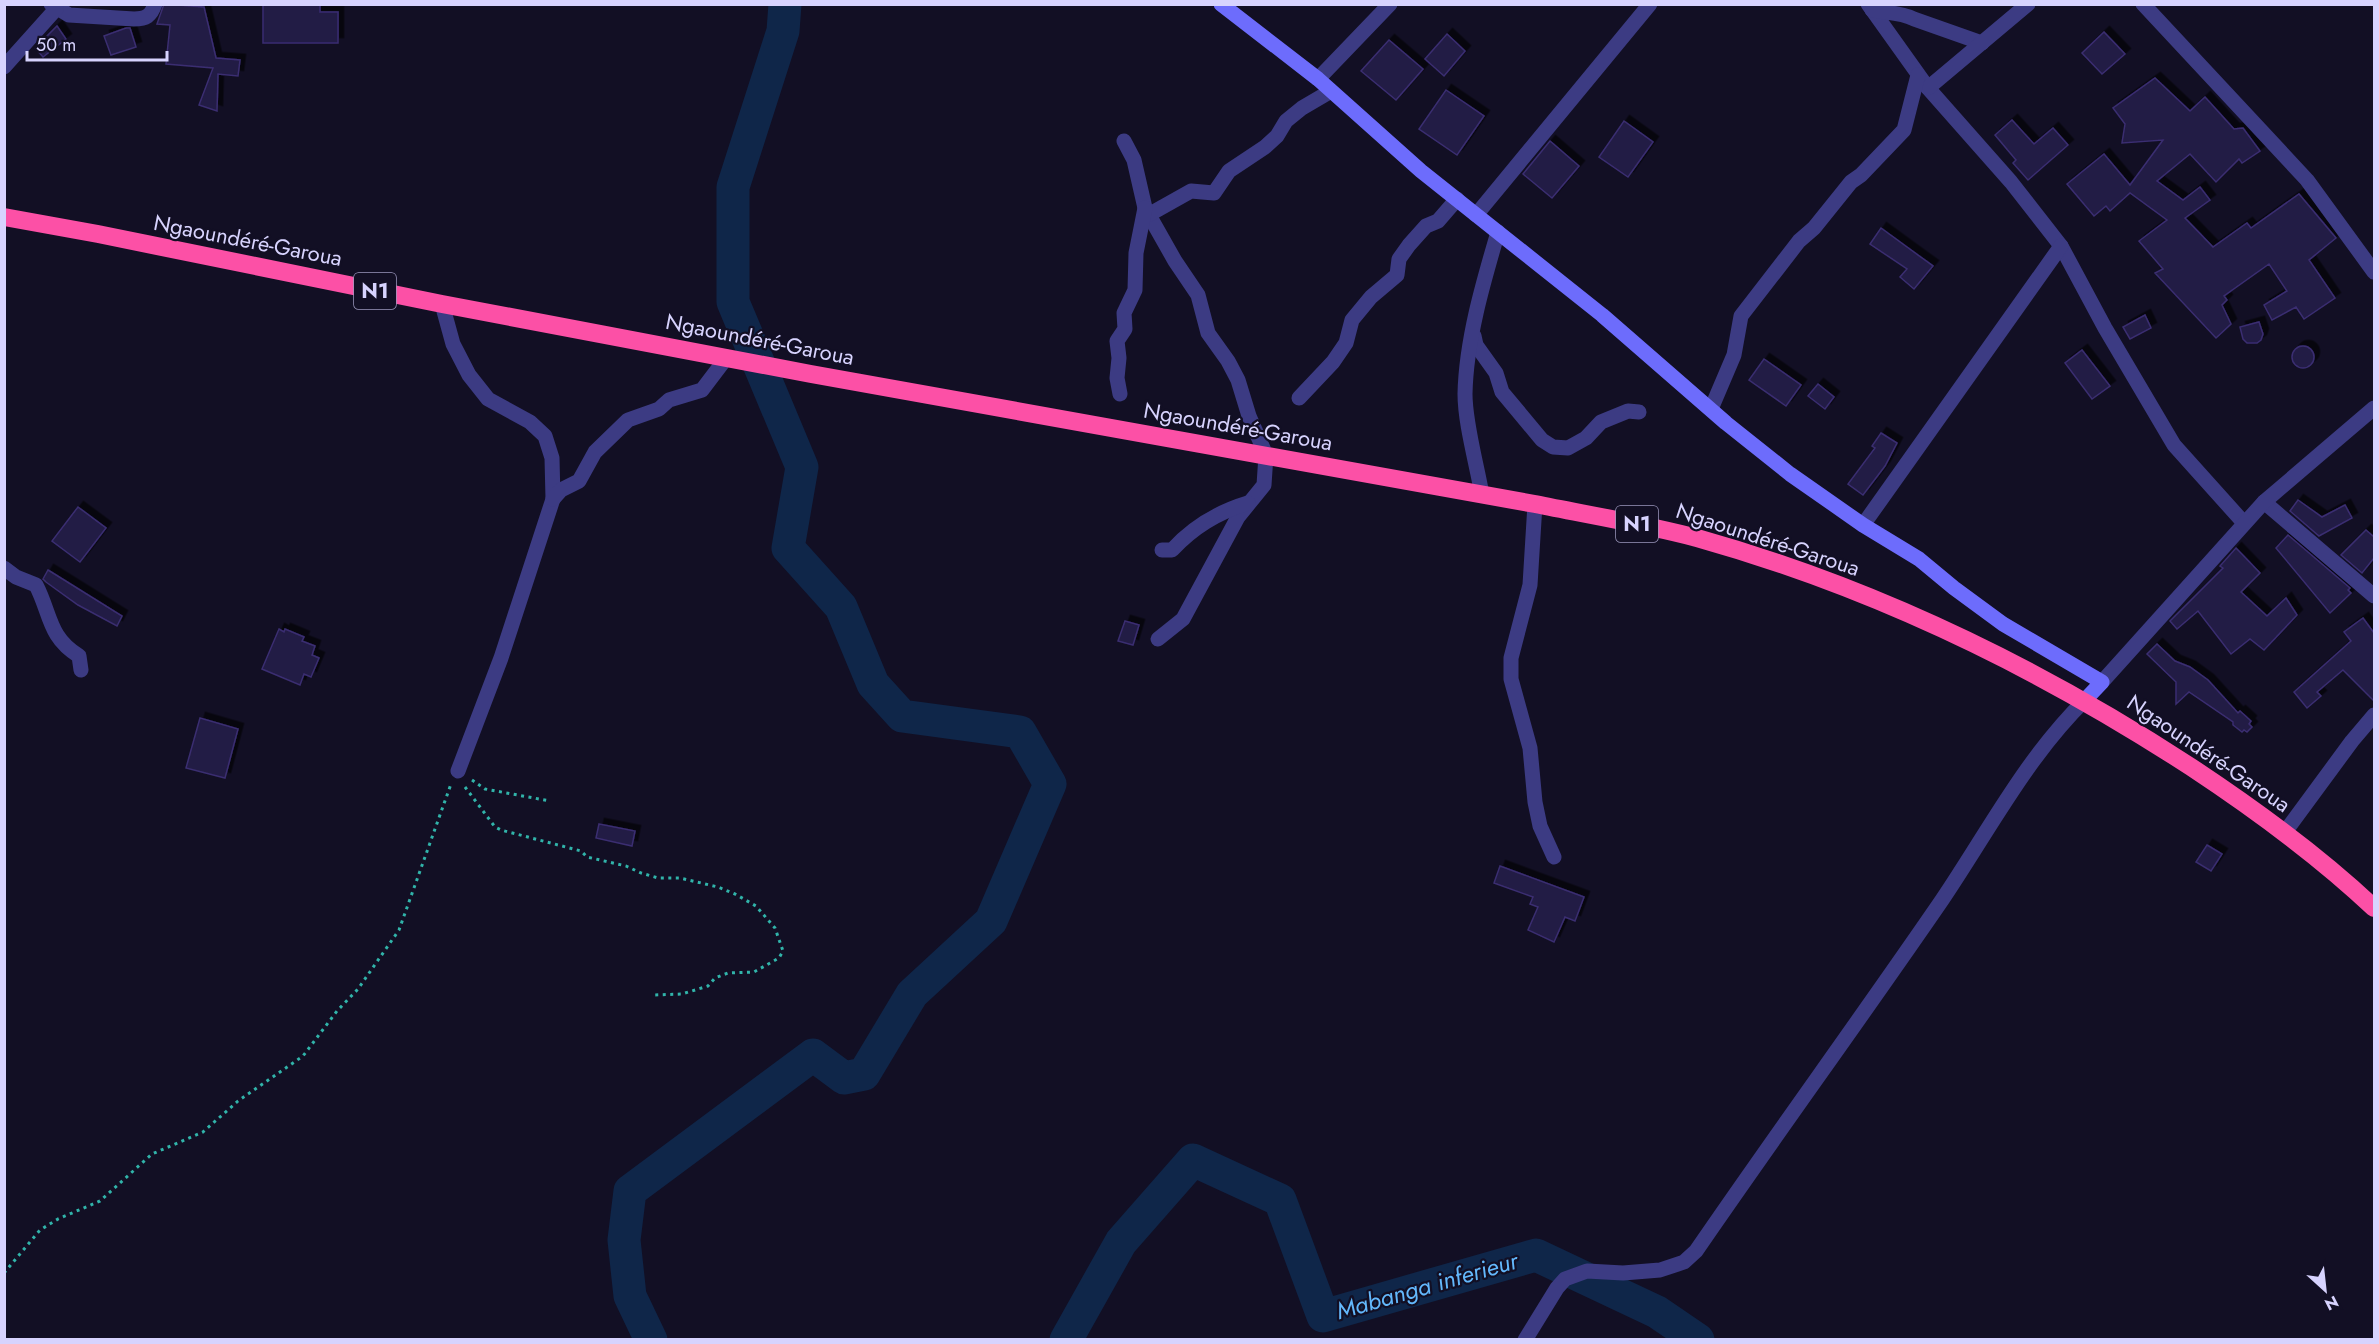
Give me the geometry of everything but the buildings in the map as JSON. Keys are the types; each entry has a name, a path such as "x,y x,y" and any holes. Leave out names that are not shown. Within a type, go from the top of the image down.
{"highway":[{"name":"Ngaoundéré-Garoua","path":"4,218 98,234 442,304 811,374 1535,504 1652,527 1699,539 1815,577 1957,636 2085,700 2156,744 2285,832 2341,876 2374,908"}],"street":[{"path":"4,67 53,7 69,15 144,19 150,15 155,4"},
{"path":"1221,4 1318,79 1421,171 1602,315 1790,474 1863,525 1919,559 2003,624 2102,682"},
{"path":"1318,79 1390,4"},
{"path":"1476,215 1650,4"},
{"path":"1929,88 2028,4"},
{"path":"2143,4 2307,180 2374,272"},
{"path":"1870,8 1904,14 1982,44"},
{"path":"1870,8 1918,75 2010,182 2061,246 2104,328 2174,445 2244,523"},
{"path":"1711,409 1734,355 1741,316 1799,241 1814,228 1851,182 1862,175 1904,130 1913,87 1918,75"},
{"path":"1147,211 1191,191 1214,193 1229,171 1265,147 1286,122 1302,108 1331,91"},
{"path":"1124,141 1134,160 1147,211 1175,261 1198,295 1208,333 1238,380 1249,416 1266,455 1264,485 1238,517 1183,619 1158,639"},
{"path":"1299,398 1333,362 1346,343 1352,320 1371,297 1397,274 1400,259 1409,245 1426,226 1438,221 1457,199"},
{"path":"1120,394 1117,378 1119,358 1117,341 1125,329 1124,313 1135,290 1136,253 1147,211"},
{"path":"1482,495 1465,397 1467,372 1484,280 1498,232"},
{"path":"1863,525 2061,246"},
{"path":"442,304 453,345 469,375 488,399 530,422 545,436 552,458 553,500 501,658 457,773"},
{"path":"1474,335 1476,345 1496,373 1502,392 1542,440 1553,447 1568,448 1586,438 1601,422 1628,411 1639,412"},
{"path":"553,500 561,490 579,481 595,452 628,420 658,409 669,400 702,390 727,357"},
{"path":"1525,1340 1565,1279 1587,1271 1623,1273 1660,1270 1684,1262 1696,1251 1942,899 2035,755 2264,502 2374,408"},
{"path":"2264,502 2374,596"},
{"path":"1162,550 1172,550 1184,537 1204,522 1248,503"},
{"path":"1535,504 1530,585 1511,658 1511,678 1530,748 1535,802 1540,826 1554,857"},
{"path":"4,568 16,577 36,585 44,601 53,630 64,647 79,656 81,670"},
{"path":"2285,832 2374,715"}],"path":[{"path":"457,773 485,789 550,801"},
{"path":"457,773 495,827 501,830 581,851 587,857 626,866 658,878 680,878 718,887 756,906 775,928 783,951 779,958 754,972 728,973 716,978 708,986 682,994 654,995"},
{"path":"4,1273 40,1230 58,1219 100,1201 152,1154 204,1132 238,1101 303,1056 337,1011 358,989 399,930 457,773"}],"waterway":[{"path":"651,1340 630,1296 624,1240 630,1191 813,1055 844,1078 864,1074 912,994 991,921 1050,784 1020,732 902,716 873,684 841,607 788,548 802,467 733,302 733,187 783,31 785,4"},
{"name":"Mabanga inferieur","path":"1066,1340 1121,1242 1193,1160 1280,1200 1323,1316 1536,1255 1657,1312 1698,1340"}]}
